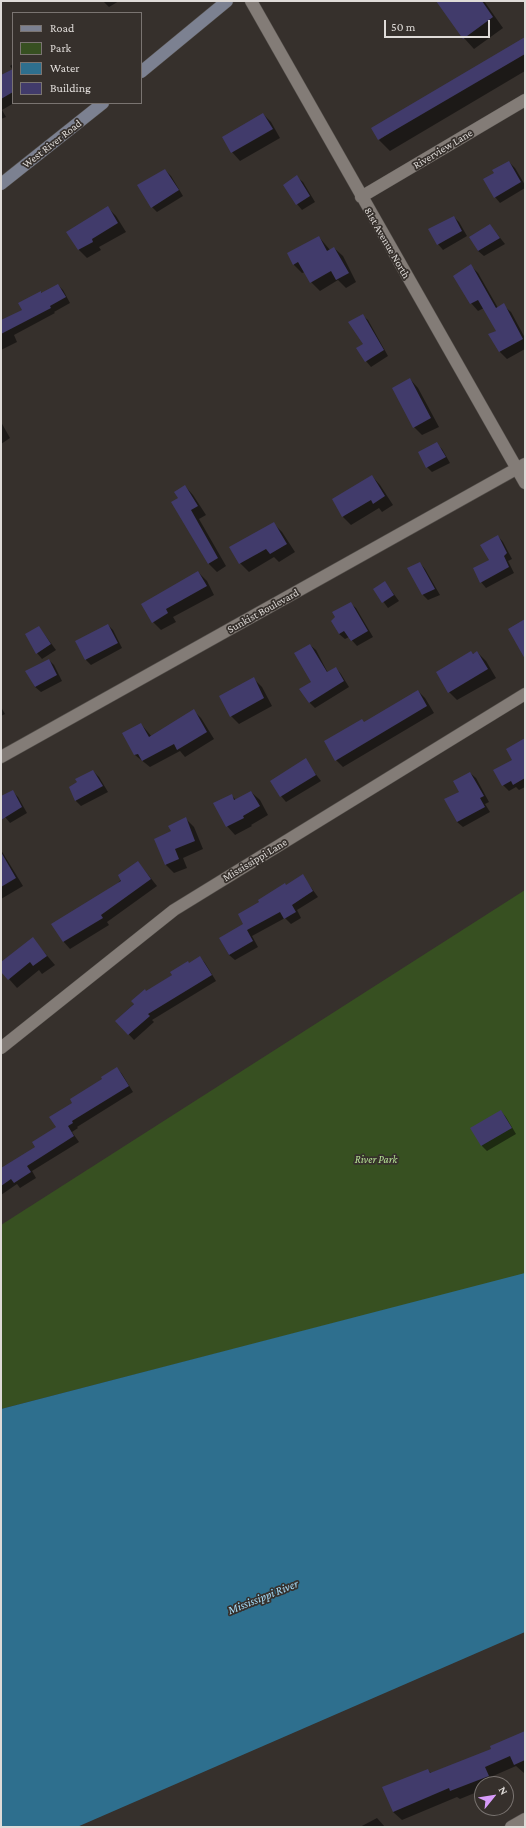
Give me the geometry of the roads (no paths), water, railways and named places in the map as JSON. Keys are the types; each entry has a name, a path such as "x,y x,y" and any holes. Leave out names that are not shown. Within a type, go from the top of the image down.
{"street":[{"path":"142,71 226,1"},
{"name":"81st Avenue North","path":"251,1 361,197 521,467 525,484"},
{"name":"Riverview Lane","path":"361,197 525,100"},
{"name":"West River Road","path":"1,184 102,104"},
{"name":"Sunkist Boulevard","path":"1,757 521,467"},
{"name":"Mississippi Lane","path":"1,1048 174,910 525,694"},
{"path":"511,1827 525,1819"}],"water":[{"name":"Mississippi River","path":"525,1273 525,1632 77,1827 1,1827 1,1409"}],"park label":[{"name":"River Park","path":"376,1160"}]}
